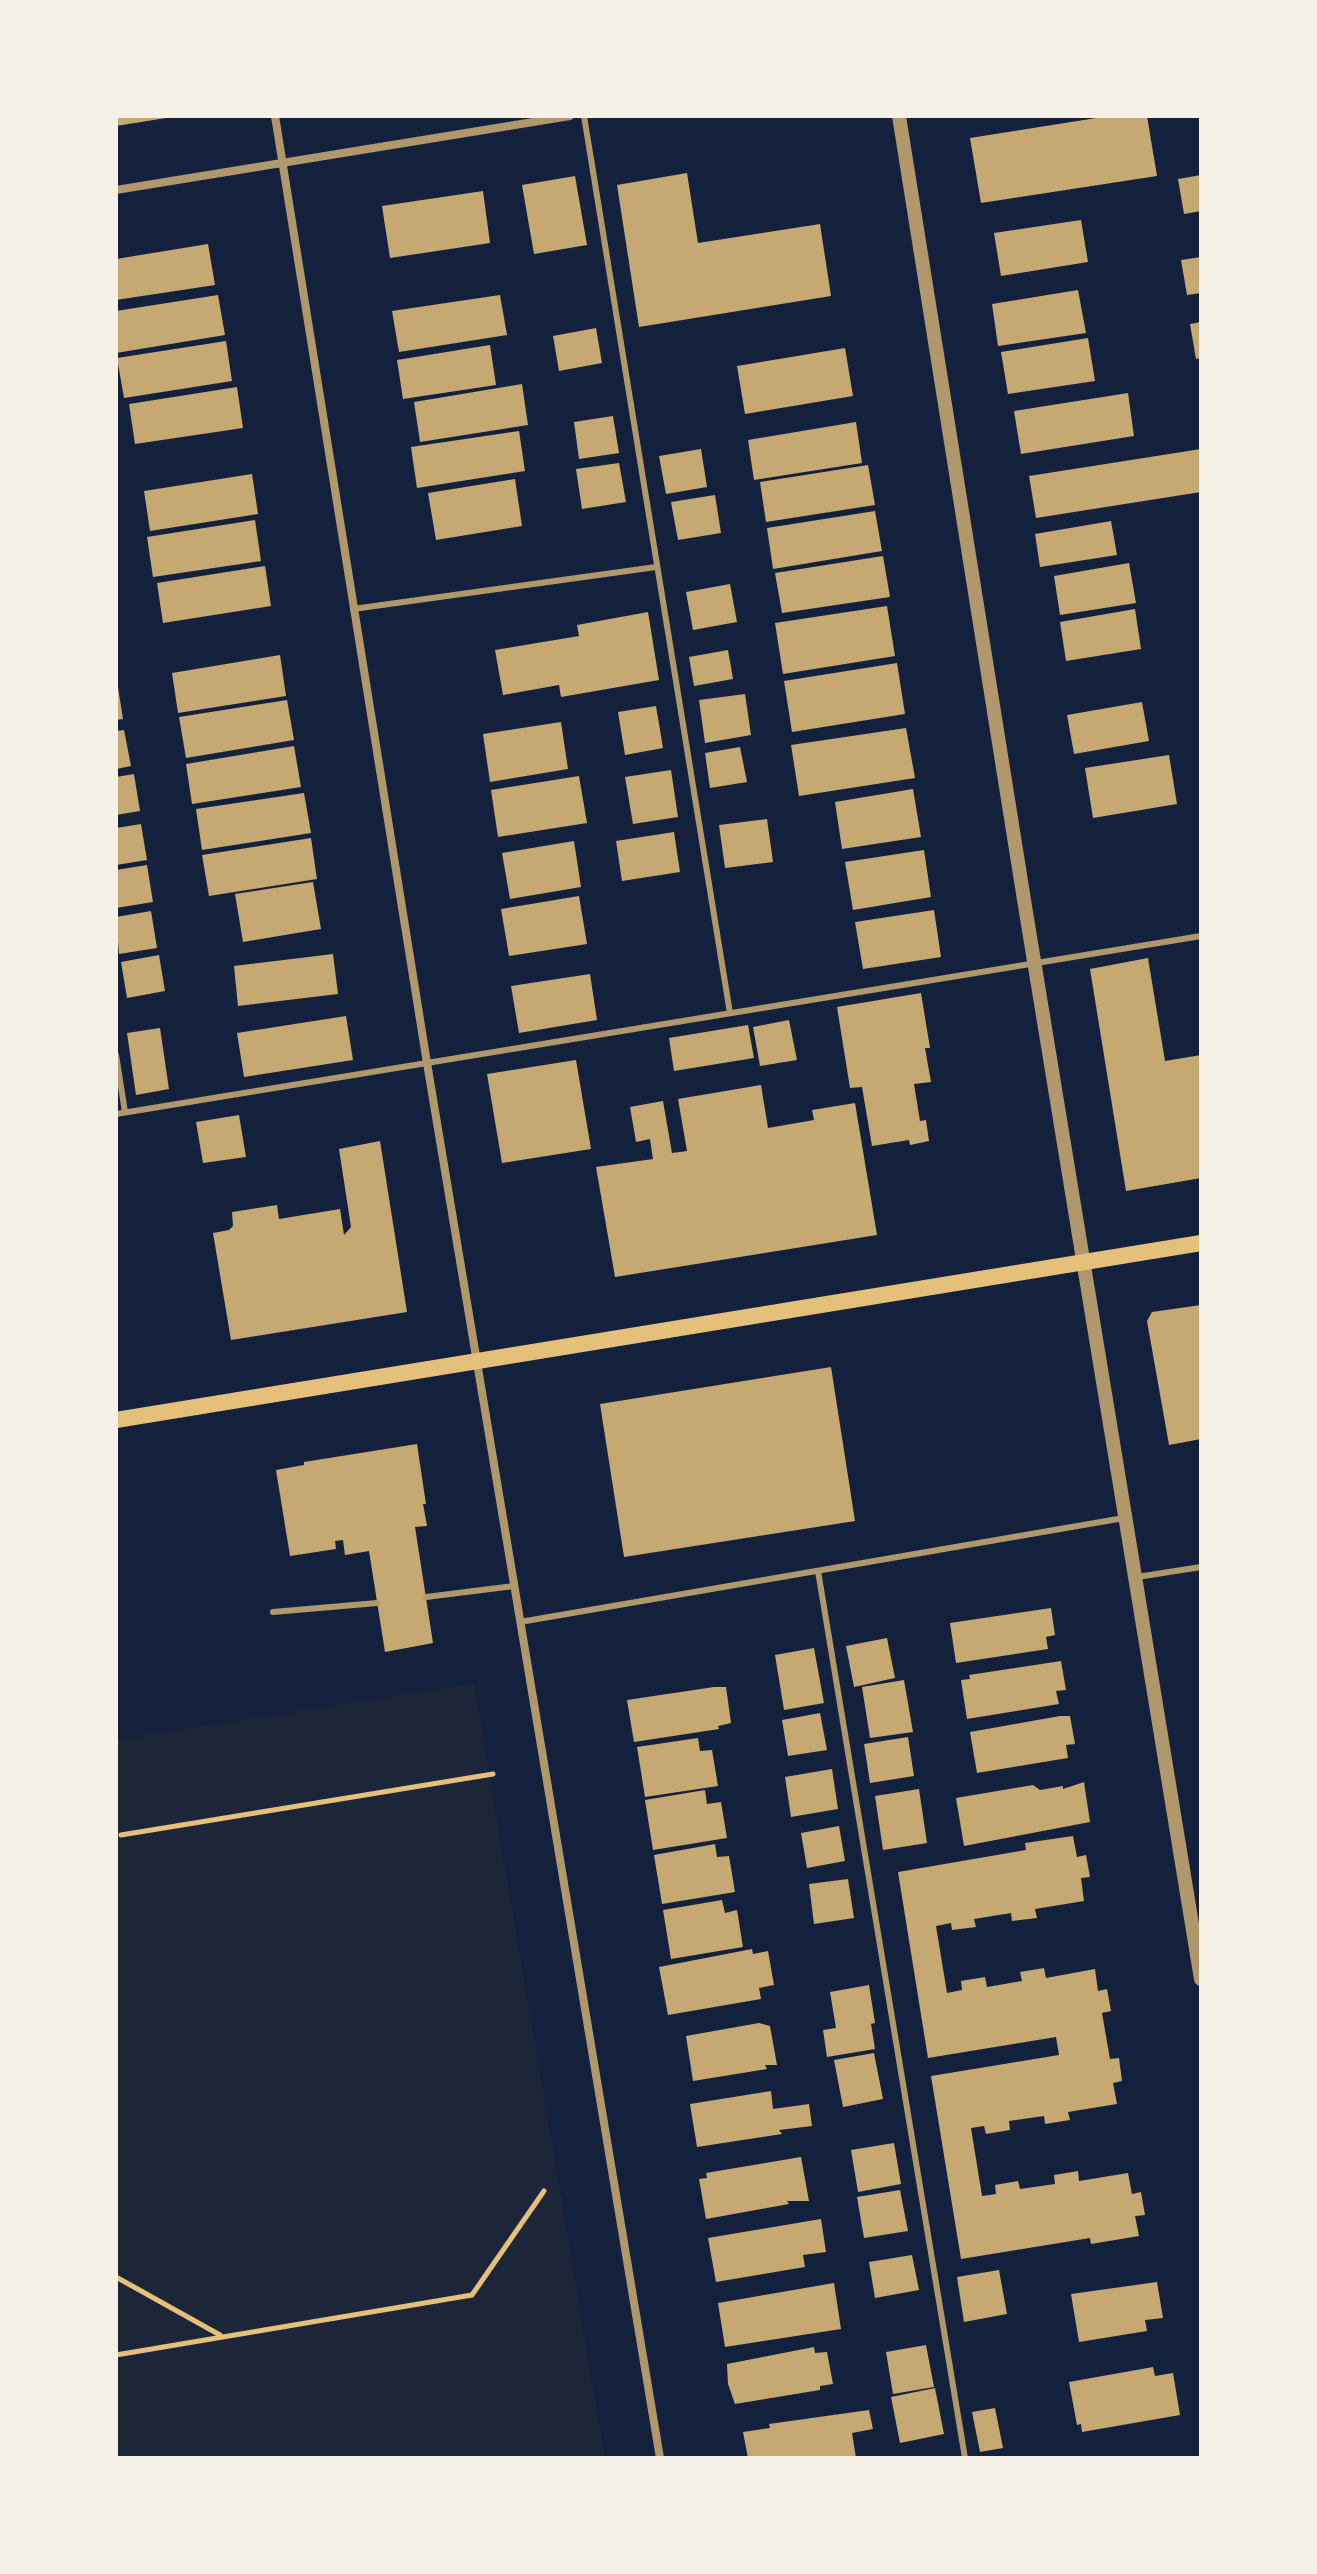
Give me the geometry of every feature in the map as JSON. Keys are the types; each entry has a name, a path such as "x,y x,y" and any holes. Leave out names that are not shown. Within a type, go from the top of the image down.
{"main road":[{"path":"116,1420 1201,1243"}],"street":[{"path":"275,116 427,1063 660,2458"},
{"path":"116,190 570,116"},
{"path":"899,116 1201,1979"}],"lane":[{"path":"584,116 730,1013"},
{"path":"353,609 656,567"},
{"path":"116,1114 1201,936"},
{"path":"116,1055 125,1112"},
{"path":"520,1622 1125,1518"},
{"path":"1135,1578 1201,1567"},
{"path":"818,1571 965,2458"},
{"path":"426,1597 514,1586"},
{"path":"273,1612 377,1603"}],"path":[{"path":"118,1836 493,1774"},
{"path":"116,2355 472,2295 544,2191"},
{"path":"116,2277 221,2336"}],"shaded area":[{"path":"474,1684 605,2458 116,2458 116,1740"}],"building":[{"path":"116,116 165,116 166,118 116,126"},
{"path":"1109,116 1147,116 1157,176 981,203 970,138"},
{"path":"687,173 698,243 820,224 831,296 639,327 617,185"},
{"path":"1201,175 1201,211 1184,214 1178,179"},
{"path":"575,176 587,245 534,254 522,185"},
{"path":"483,191 490,243 390,258 382,206"},
{"path":"1081,220 1088,262 1001,276 994,233"},
{"path":"208,244 215,285 116,300 116,259"},
{"path":"1201,257 1201,293 1187,295 1181,260"},
{"path":"1078,290 1086,333 998,346 992,304"},
{"path":"218,295 225,335 116,353 116,311"},
{"path":"500,295 507,335 399,352 392,311"},
{"path":"1201,322 1201,358 1196,359 1190,324"},
{"path":"596,328 602,363 559,371 553,336"},
{"path":"1088,338 1095,381 1008,394 1001,352"},
{"path":"226,341 232,381 124,398 117,358"},
{"path":"490,345 496,385 403,399 397,360"},
{"path":"845,348 853,396 745,414 737,366"},
{"path":"522,384 528,425 420,442 414,402"},
{"path":"237,387 243,428 135,444 129,404"},
{"path":"1128,393 1134,436 1021,454 1014,411"},
{"path":"613,416 619,453 579,459 574,422"},
{"path":"856,422 862,463 754,480 748,440"},
{"path":"519,431 525,471 417,488 411,447"},
{"path":"701,449 707,487 666,494 659,456"},
{"path":"1201,449 1201,492 1036,518 1029,476"},
{"path":"619,463 626,502 582,509 576,469"},
{"path":"868,465 875,505 766,522 760,482"},
{"path":"252,474 258,514 150,531 144,491"},
{"path":"515,479 522,526 436,540 428,493"},
{"path":"715,495 721,533 678,540 671,502"},
{"path":"875,511 882,551 773,569 767,528"},
{"path":"255,520 261,561 153,577 147,537"},
{"path":"1111,521 1117,555 1040,567 1035,534"},
{"path":"883,556 890,597 782,613 775,573"},
{"path":"1129,563 1136,603 1060,615 1054,576"},
{"path":"265,566 271,606 163,623 157,583"},
{"path":"730,584 737,622 693,630 686,592"},
{"path":"887,606 895,656 783,674 775,623"},
{"path":"1135,609 1141,649 1066,661 1060,622"},
{"path":"648,612 659,680 561,697 559,685 503,695 495,650 579,636 577,625"},
{"path":"728,650 733,679 694,686 689,657"},
{"path":"280,655 286,696 178,713 172,673"},
{"path":"897,663 905,714 792,732 784,681"},
{"path":"116,688 123,719 116,720"},
{"path":"745,694 751,735 705,743 699,700"},
{"path":"287,700 294,740 186,758 179,717"},
{"path":"1142,702 1149,741 1074,754 1067,715"},
{"path":"656,706 663,748 625,755 618,712"},
{"path":"561,722 568,769 490,782 483,734"},
{"path":"906,728 915,778 799,796 791,745"},
{"path":"124,730 131,766 116,769 116,731"},
{"path":"294,746 301,787 192,804 186,764"},
{"path":"740,747 747,782 710,788 705,753"},
{"path":"1169,755 1177,804 1093,818 1085,768"},
{"path":"671,770 678,817 633,824 625,777"},
{"path":"134,774 140,811 116,815 116,777"},
{"path":"579,776 587,823 498,837 491,790"},
{"path":"913,789 921,837 842,849 835,802"},
{"path":"304,793 311,833 202,850 196,809"},
{"path":"767,819 773,862 725,868 719,825"},
{"path":"141,824 147,860 116,865 116,828"},
{"path":"674,832 680,872 622,881 616,841"},
{"path":"311,838 317,879 209,896 202,855"},
{"path":"574,841 581,887 510,899 502,853"},
{"path":"924,850 931,897 853,910 845,862"},
{"path":"147,865 153,902 116,908 116,870"},
{"path":"313,882 321,929 243,942 235,894"},
{"path":"579,896 587,944 509,956 501,909"},
{"path":"934,910 941,957 863,969 855,922"},
{"path":"151,911 157,948 119,954 116,917"},
{"path":"333,954 338,994 238,1006 234,966"},
{"path":"159,955 165,991 127,998 121,962"},
{"path":"1148,958 1165,1061 1201,1055 1201,1178 1126,1191 1090,969"},
{"path":"590,974 597,1020 519,1033 511,986"},
{"path":"921,993 930,1048 925,1048 931,1082 914,1084 920,1121 926,1120 929,1141 910,1145 909,1140 872,1146 862,1087 850,1088 837,1007"},
{"path":"346,1016 353,1060 244,1077 237,1033"},
{"path":"789,1020 797,1060 760,1066 753,1027"},
{"path":"748,1025 754,1058 674,1071 669,1038"},
{"path":"160,1028 169,1089 136,1095 127,1033"},
{"path":"576,1060 591,1149 502,1163 487,1074"},
{"path":"761,1085 768,1128 814,1120 812,1110 855,1103 877,1235 615,1277 596,1167 653,1159 650,1139 636,1142 630,1107 663,1101 672,1153 687,1151 678,1099"},
{"path":"239,1115 246,1157 203,1163 196,1122"},
{"path":"380,1141 407,1312 231,1340 213,1233 229,1230 233,1226 232,1212 277,1205 279,1219 340,1209 344,1235 351,1227 339,1149"},
{"path":"1201,1305 1201,1439 1169,1445 1147,1321 1152,1312"},
{"path":"831,1367 855,1521 624,1557 600,1404"},
{"path":"417,1444 427,1526 415,1527 433,1643 385,1652 369,1551 345,1555 343,1540 335,1541 336,1549 290,1556 276,1470 304,1465 304,1462"},
{"path":"1051,1608 1055,1635 1046,1637 1048,1649 956,1663 950,1623"},
{"path":"887,1638 895,1678 854,1687 846,1646"},
{"path":"814,1648 824,1703 784,1710 775,1655"},
{"path":"1061,1661 1066,1690 1056,1691 1059,1704 967,1719 961,1680 970,1679 969,1675"},
{"path":"904,1680 913,1732 870,1738 862,1687"},
{"path":"726,1687 731,1723 718,1726 719,1729 634,1742 627,1700"},
{"path":"820,1713 827,1750 788,1756 782,1720"},
{"path":"1070,1716 1075,1744 1066,1745 1068,1758 977,1773 970,1732"},
{"path":"908,1737 914,1776 870,1783 864,1744"},
{"path":"698,1738 700,1751 712,1750 718,1786 645,1797 637,1747"},
{"path":"832,1769 838,1809 791,1817 785,1777"},
{"path":"1084,1782 1090,1822 964,1846 956,1798 1033,1785 1040,1790 1063,1786 1063,1789"},
{"path":"919,1789 927,1843 883,1850 875,1796"},
{"path":"705,1790 707,1804 721,1802 727,1838 653,1850 645,1800"},
{"path":"839,1826 845,1861 807,1868 801,1833"},
{"path":"1073,1836 1077,1857 1086,1855 1090,1877 1081,1878 1084,1901 1035,1909 1037,1918 1012,1921 1011,1913 974,1919 976,1927 952,1930 951,1923 936,1926 947,1993 962,1990 961,1981 985,1977 987,1987 1022,1981 1020,1972 1044,1968 1046,1978 1095,1969 1098,1991 1107,1989 1111,2011 1102,2013 1110,2059 1119,2058 1122,2081 1113,2083 1117,2104 1068,2112 1070,2120 1045,2124 1044,2116 1009,2121 1010,2130 986,2134 984,2126 971,2128 982,2196 996,2194 995,2185 1018,2181 1020,2189 1055,2184 1054,2175 1078,2171 1079,2181 1128,2173 1132,2194 1141,2192 1145,2215 1135,2216 1139,2236 1091,2244 1090,2238 961,2259 931,2076 1059,2055 1056,2037 928,2058 898,1872 1026,1850 1025,1843"},
{"path":"715,1844 717,1857 729,1856 735,1892 662,1904 654,1855"},
{"path":"848,1879 854,1918 814,1924 809,1884"},
{"path":"722,1900 725,1913 737,1910 743,1947 671,1959 663,1910"},
{"path":"752,1949 753,1954 768,1951 774,1985 759,1988 761,1999 668,2015 659,1967"},
{"path":"869,1985 875,2023 871,2024 875,2049 827,2057 823,2030 836,2028 830,1992"},
{"path":"759,2023 770,2026 777,2065 693,2081 686,2036"},
{"path":"874,2053 883,2099 843,2107 834,2060"},
{"path":"771,2091 773,2109 809,2104 812,2126 779,2130 782,2134 697,2147 690,2104"},
{"path":"894,2143 901,2184 858,2192 851,2150"},
{"path":"801,2157 809,2201 787,2201 789,2204 706,2219 699,2179 707,2178 706,2173"},
{"path":"900,2190 908,2231 864,2238 857,2197"},
{"path":"821,2219 826,2252 803,2255 805,2267 716,2282 708,2238"},
{"path":"912,2255 919,2290 875,2298 869,2262"},
{"path":"999,2270 1007,2314 964,2322 957,2277"},
{"path":"1157,2282 1163,2318 1145,2320 1147,2331 1079,2342 1071,2294"},
{"path":"834,2283 841,2329 725,2347 718,2303"},
{"path":"926,2345 934,2387 893,2394 886,2352"},
{"path":"814,2347 815,2353 827,2352 833,2384 820,2386 820,2390 735,2404 728,2384 727,2364"},
{"path":"1153,2367 1155,2376 1173,2373 1180,2415 1082,2432 1081,2424 1077,2425 1069,2382"},
{"path":"935,2388 944,2434 900,2443 891,2397"},
{"path":"995,2408 1003,2448 980,2452 972,2412"},
{"path":"869,2410 873,2429 852,2433 856,2458 748,2458 743,2432 770,2428 769,2424"}]}
